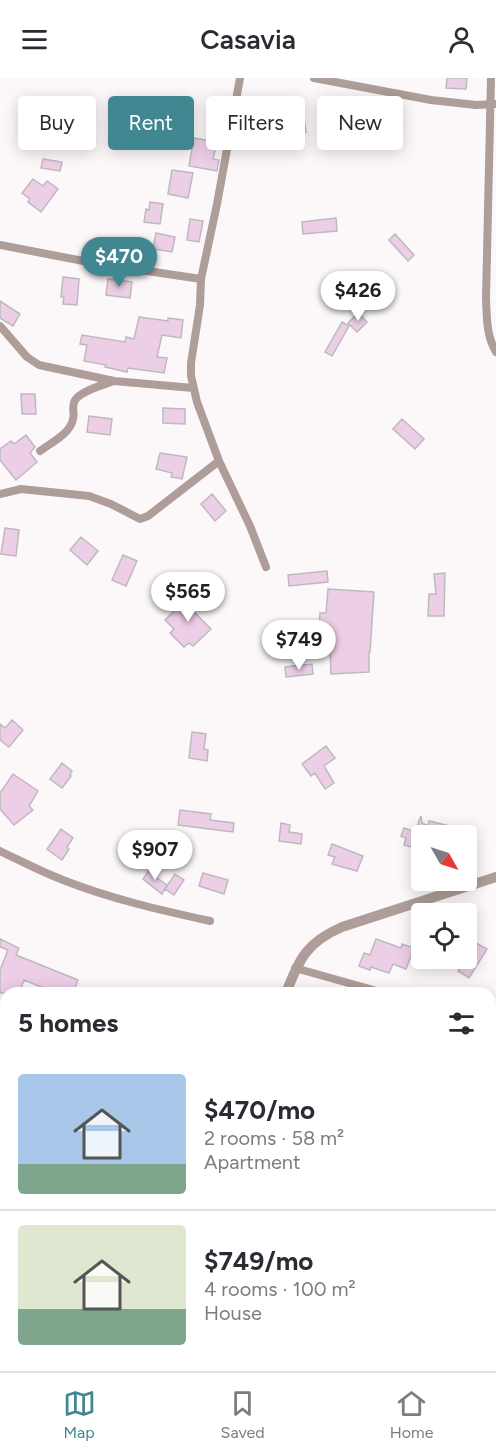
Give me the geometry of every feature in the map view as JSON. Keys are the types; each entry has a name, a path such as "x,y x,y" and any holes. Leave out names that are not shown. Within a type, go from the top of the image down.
{"street":[{"path":"240,78 201,279 198,321 191,363 193,388 219,461 250,526 266,567"},
{"path":"314,78 431,100 494,105"},
{"path":"491,78 494,105 486,298 488,330 496,352"},
{"path":"0,245 94,263 201,279"},
{"path":"0,327 27,357 39,365 114,381 193,388"},
{"path":"40,451 69,428 73,421 76,400 114,381"},
{"path":"0,494 21,489 89,496 140,519 148,516 219,461"},
{"path":"0,851 63,880 96,892 127,902 210,921"},
{"path":"288,987 295,969 310,945 324,935 342,927 496,877"},
{"path":"295,969 362,987"}],"building":[{"path":"447,78 467,78 466,89 446,88"},
{"path":"194,138 206,140 206,150 215,150 213,159 219,160 217,171 189,166 192,150 194,150"},
{"path":"43,159 62,162 60,171 41,168"},
{"path":"172,170 193,173 188,198 168,194"},
{"path":"33,179 43,186 47,181 58,189 41,212 28,202 30,199 22,193"},
{"path":"150,202 163,204 160,224 144,222 146,209 149,210"},
{"path":"336,218 337,231 303,234 302,222"},
{"path":"190,219 203,221 199,242 187,240"},
{"path":"156,233 175,237 172,252 153,249"},
{"path":"395,234 414,255 408,261 389,240"},
{"path":"63,277 79,279 77,305 63,304 64,297 61,297"},
{"path":"108,279 132,282 130,298 106,295"},
{"path":"0,301 20,314 13,326 0,318"},
{"path":"358,313 367,322 357,332 348,323"},
{"path":"139,317 168,321 168,318 183,320 181,338 162,335 157,357 167,358 164,373 128,368 127,372 84,361 87,345 80,344 82,335 125,342 126,337 134,339"},
{"path":"342,322 349,326 332,356 325,352"},
{"path":"21,394 35,394 36,414 22,414"},
{"path":"163,408 185,409 185,424 163,423"},
{"path":"89,416 112,419 110,435 87,432"},
{"path":"402,419 424,439 415,449 393,429"},
{"path":"26,435 35,447 30,453 37,462 16,480 0,460 0,449 11,441 14,444"},
{"path":"160,453 187,457 182,479 171,477 172,473 156,469"},
{"path":"212,494 226,511 215,521 201,504"},
{"path":"5,528 19,530 16,556 1,554"},
{"path":"81,537 98,551 87,565 70,550"},
{"path":"123,555 137,561 126,586 112,580"},
{"path":"327,571 328,582 289,586 288,575"},
{"path":"445,573 444,616 428,616 429,594 436,594 434,574"},
{"path":"328,589 374,592 369,672 331,674 330,648 318,646 320,613 326,613"},
{"path":"191,594 200,603 193,611 211,629 193,646 189,643 184,647 170,633 174,629 165,620"},
{"path":"312,664 313,674 286,677 285,667"},
{"path":"12,720 23,730 9,747 0,740 0,724 5,728"},
{"path":"192,732 206,734 204,749 208,750 207,761 189,758"},
{"path":"326,746 335,758 324,766 334,783 325,789 315,773 311,776 302,764"},
{"path":"62,763 72,771 62,788 50,779"},
{"path":"13,774 38,791 29,806 33,810 14,825 0,809 0,793"},
{"path":"180,810 211,814 210,820 234,823 233,832 178,825"},
{"path":"421,816 422,823 426,825 418,825"},
{"path":"429,821 446,825 428,825"},
{"path":"281,823 290,825 289,832 302,834 301,844 279,841"},
{"path":"404,828 411,831 411,847 404,845 406,838 401,836"},
{"path":"61,829 73,838 62,860 47,849"},
{"path":"332,844 363,856 357,871 332,864 335,857 328,855"},
{"path":"151,867 157,871 154,876 167,885 162,894 143,879"},
{"path":"203,873 228,880 224,894 199,886"},
{"path":"175,874 184,880 174,895 165,889"},
{"path":"0,939 19,948 16,955 78,980 75,987 41,987 24,980 21,987 0,987 0,970 8,950 0,947"},
{"path":"376,939 401,948 402,944 411,947 411,956 406,969 393,964 389,973 359,966 364,953 370,955"},
{"path":"477,944 487,949 477,965"},
{"path":"459,969 475,969 469,978 458,971"}]}
